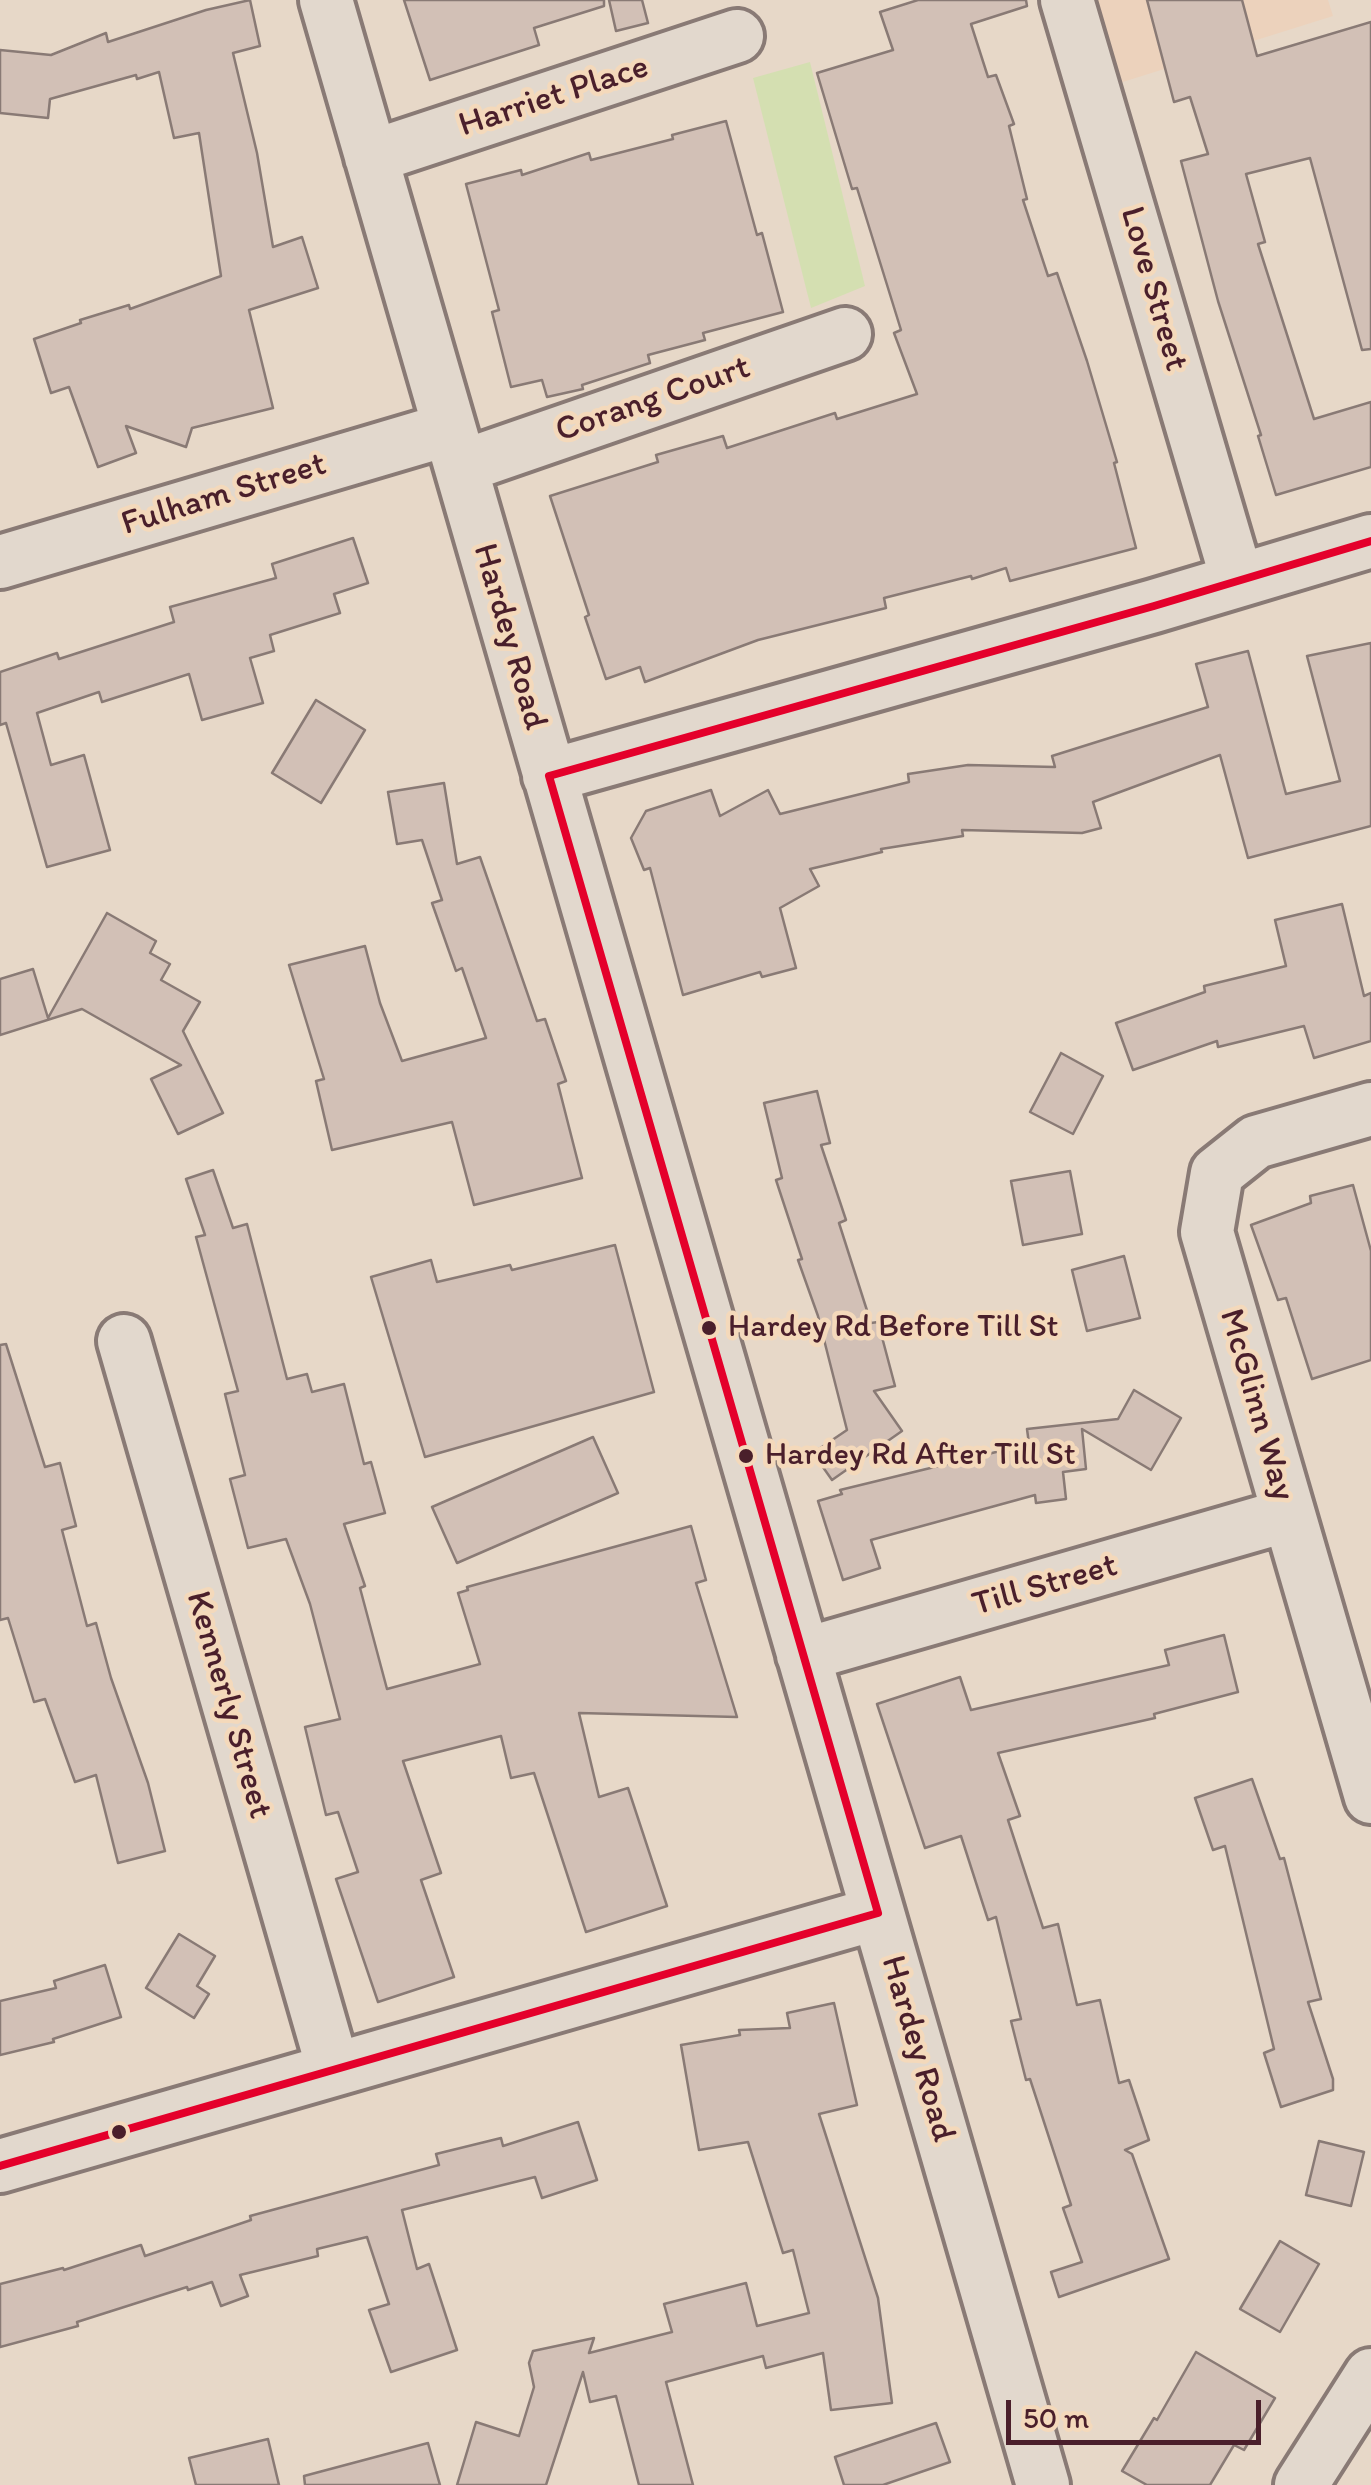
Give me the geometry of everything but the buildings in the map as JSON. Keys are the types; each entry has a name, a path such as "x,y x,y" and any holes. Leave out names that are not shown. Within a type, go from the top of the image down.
{"street":[{"name":"Hardey Road","path":"326,0 1043,2485"},
{"name":"Love Street","path":"1067,0 1237,579"},
{"name":"Harriet Place","path":"371,156 738,36"},
{"name":"Corang Court","path":"455,448 844,334"},
{"name":"Fulham Street","path":"0,562 455,448"},
{"path":"548,776 1371,541"},
{"name":"McGlinn Way","path":"1371,1109 1256,1142 1217,1173 1207,1232 1288,1515 1354,1675 1371,1797"},
{"name":"Kennerly Street","path":"124,1341 333,2068"},
{"name":"Till Street","path":"803,1655 1288,1515"},
{"path":"0,2166 878,1913"},
{"path":"1301,2485 1371,2375"}],"shaded area":[{"path":"1067,0 1328,0 1333,16 1094,91"}],"green space":[{"path":"810,62 865,286 811,308 753,78"}],"transit line":[{"path":"549,776 1371,541"},
{"path":"549,776 878,1913"},
{"path":"0,2166 878,1913"}],"place":[{"name":"Hardey Rd Before Till St","path":"709,1328"},
{"name":"Hardey Rd After Till St","path":"746,1456"}]}
